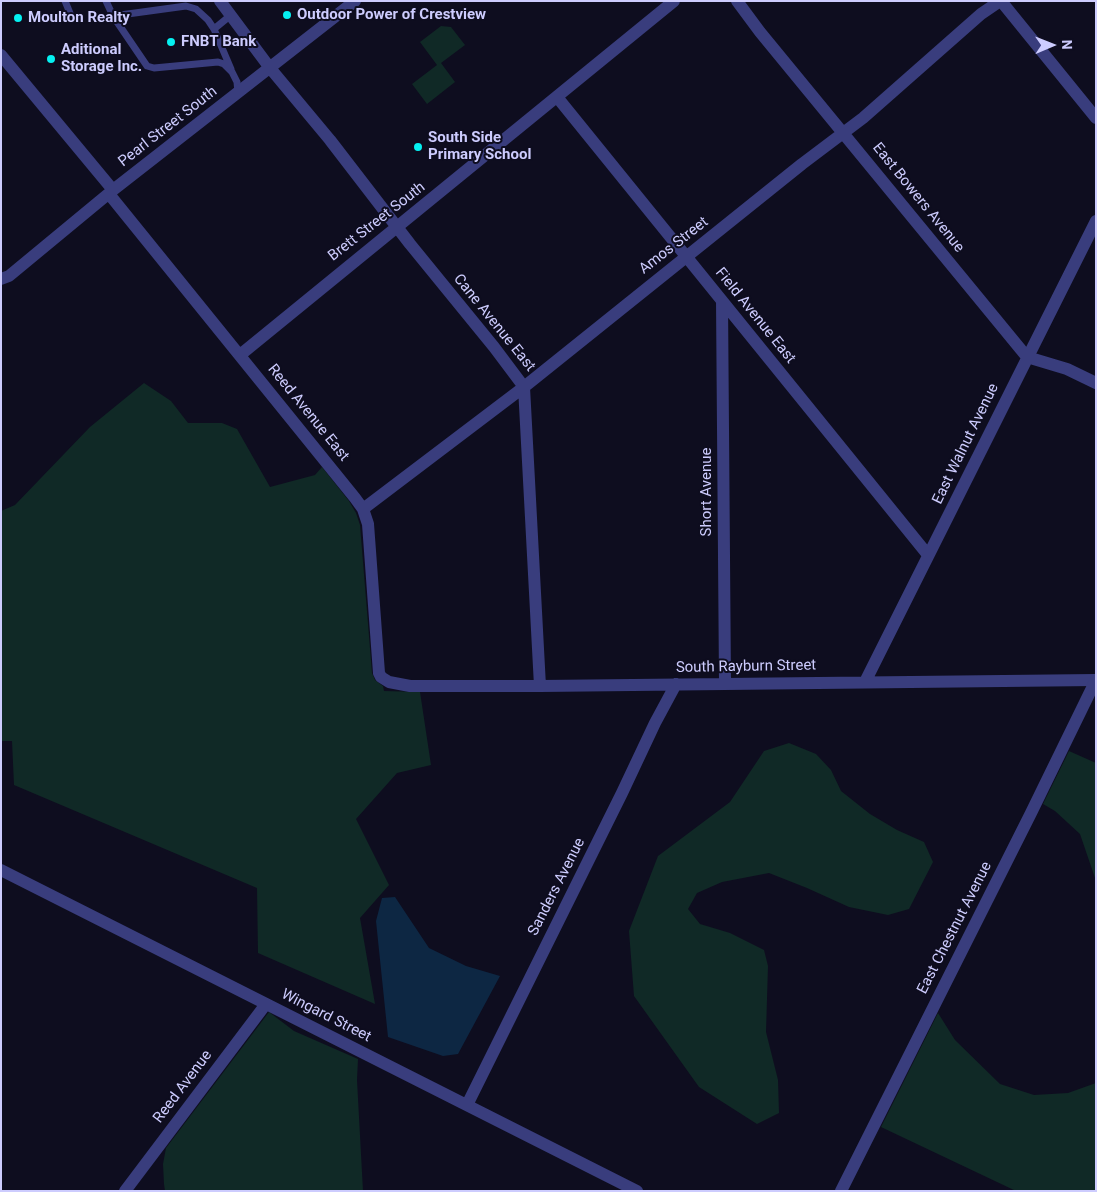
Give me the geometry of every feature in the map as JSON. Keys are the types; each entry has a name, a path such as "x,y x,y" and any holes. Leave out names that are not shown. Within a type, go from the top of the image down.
{"street":[{"name":"Cane Avenue East","path":"220,1 270,68 330,140 524,387 540,686"},
{"name":"Pearl Street South","path":"1,279 9,276 111,192 355,1"},
{"name":"Brett Street South","path":"240,355 674,1"},
{"name":"East Bowers Avenue","path":"737,1 760,32 1027,357"},
{"name":"Amos Street","path":"363,509 524,387 862,118 981,14 1000,1"},
{"path":"1000,1 1096,118"},
{"name":"Reed Avenue East","path":"1,55 363,509 368,524 379,673 381,677 396,684"},
{"name":"Field Avenue East","path":"557,97 928,556"},
{"name":"East Walnut Avenue","path":"865,682 1096,221"},
{"name":"Short Avenue","path":"722,301 725,684"},
{"path":"1027,357 1067,369 1096,383"},
{"name":"South Rayburn Street","path":"396,684 410,686 540,686 1096,680"},
{"name":"East Chestnut Avenue","path":"841,1191 1096,680"},
{"name":"Sanders Avenue","path":"467,1105 676,684"},
{"name":"Wingard Street","path":"1,870 637,1191"},
{"name":"Reed Avenue","path":"125,1191 266,1004"}],"lane":[{"path":"65,1 72,18"},
{"path":"106,1 113,16 147,66 154,68 218,62 224,64 232,72"},
{"path":"113,16 186,6 196,9 208,20 214,29 237,82 238,93"},
{"path":"214,29 231,15"}],"green space":[{"path":"441,26 451,27 465,45 441,63 455,82 427,104 412,84 437,65 420,42"},
{"path":"144,383 171,401 188,423 222,423 237,429 270,487 315,475 322,467 349,501 356,513 360,525 372,673 375,680 383,686 384,691 420,692 431,765 397,773 356,819 389,885 360,918 375,1004 258,953 257,888 14,785 12,741 1,741 1,511 15,505 90,427"},
{"path":"789,743 816,754 831,770 841,791 870,814 897,830 924,842 933,862 909,909 888,915 849,907 769,873 722,882 697,893 688,909 700,924 730,933 764,950 768,966 766,1032 778,1080 779,1113 757,1124 699,1087 634,996 629,931 658,856 730,802 764,751"},
{"path":"1069,751 1096,763 1096,914 1095,878 1080,834 1055,811 1043,804"},
{"path":"269,1012 294,1031 358,1059 357,1080 363,1191 165,1191 163,1164 166,1148"},
{"path":"938,1013 955,1040 1000,1084 1034,1095 1068,1093 1096,1083 1096,1191 1016,1191 881,1127"}],"water":[{"path":"395,897 429,948 466,966 500,976 458,1054 443,1056 388,1037 376,921 382,898"}],"place":[{"name":"Outdoor Power of Crestview","path":"287,15"},
{"name":"Moulton Realty","path":"18,18"},
{"name":"FNBT Bank","path":"171,42"},
{"name":"Aditional Storage Inc.","path":"51,59"},
{"name":"South Side Primary School","path":"418,147"}]}
